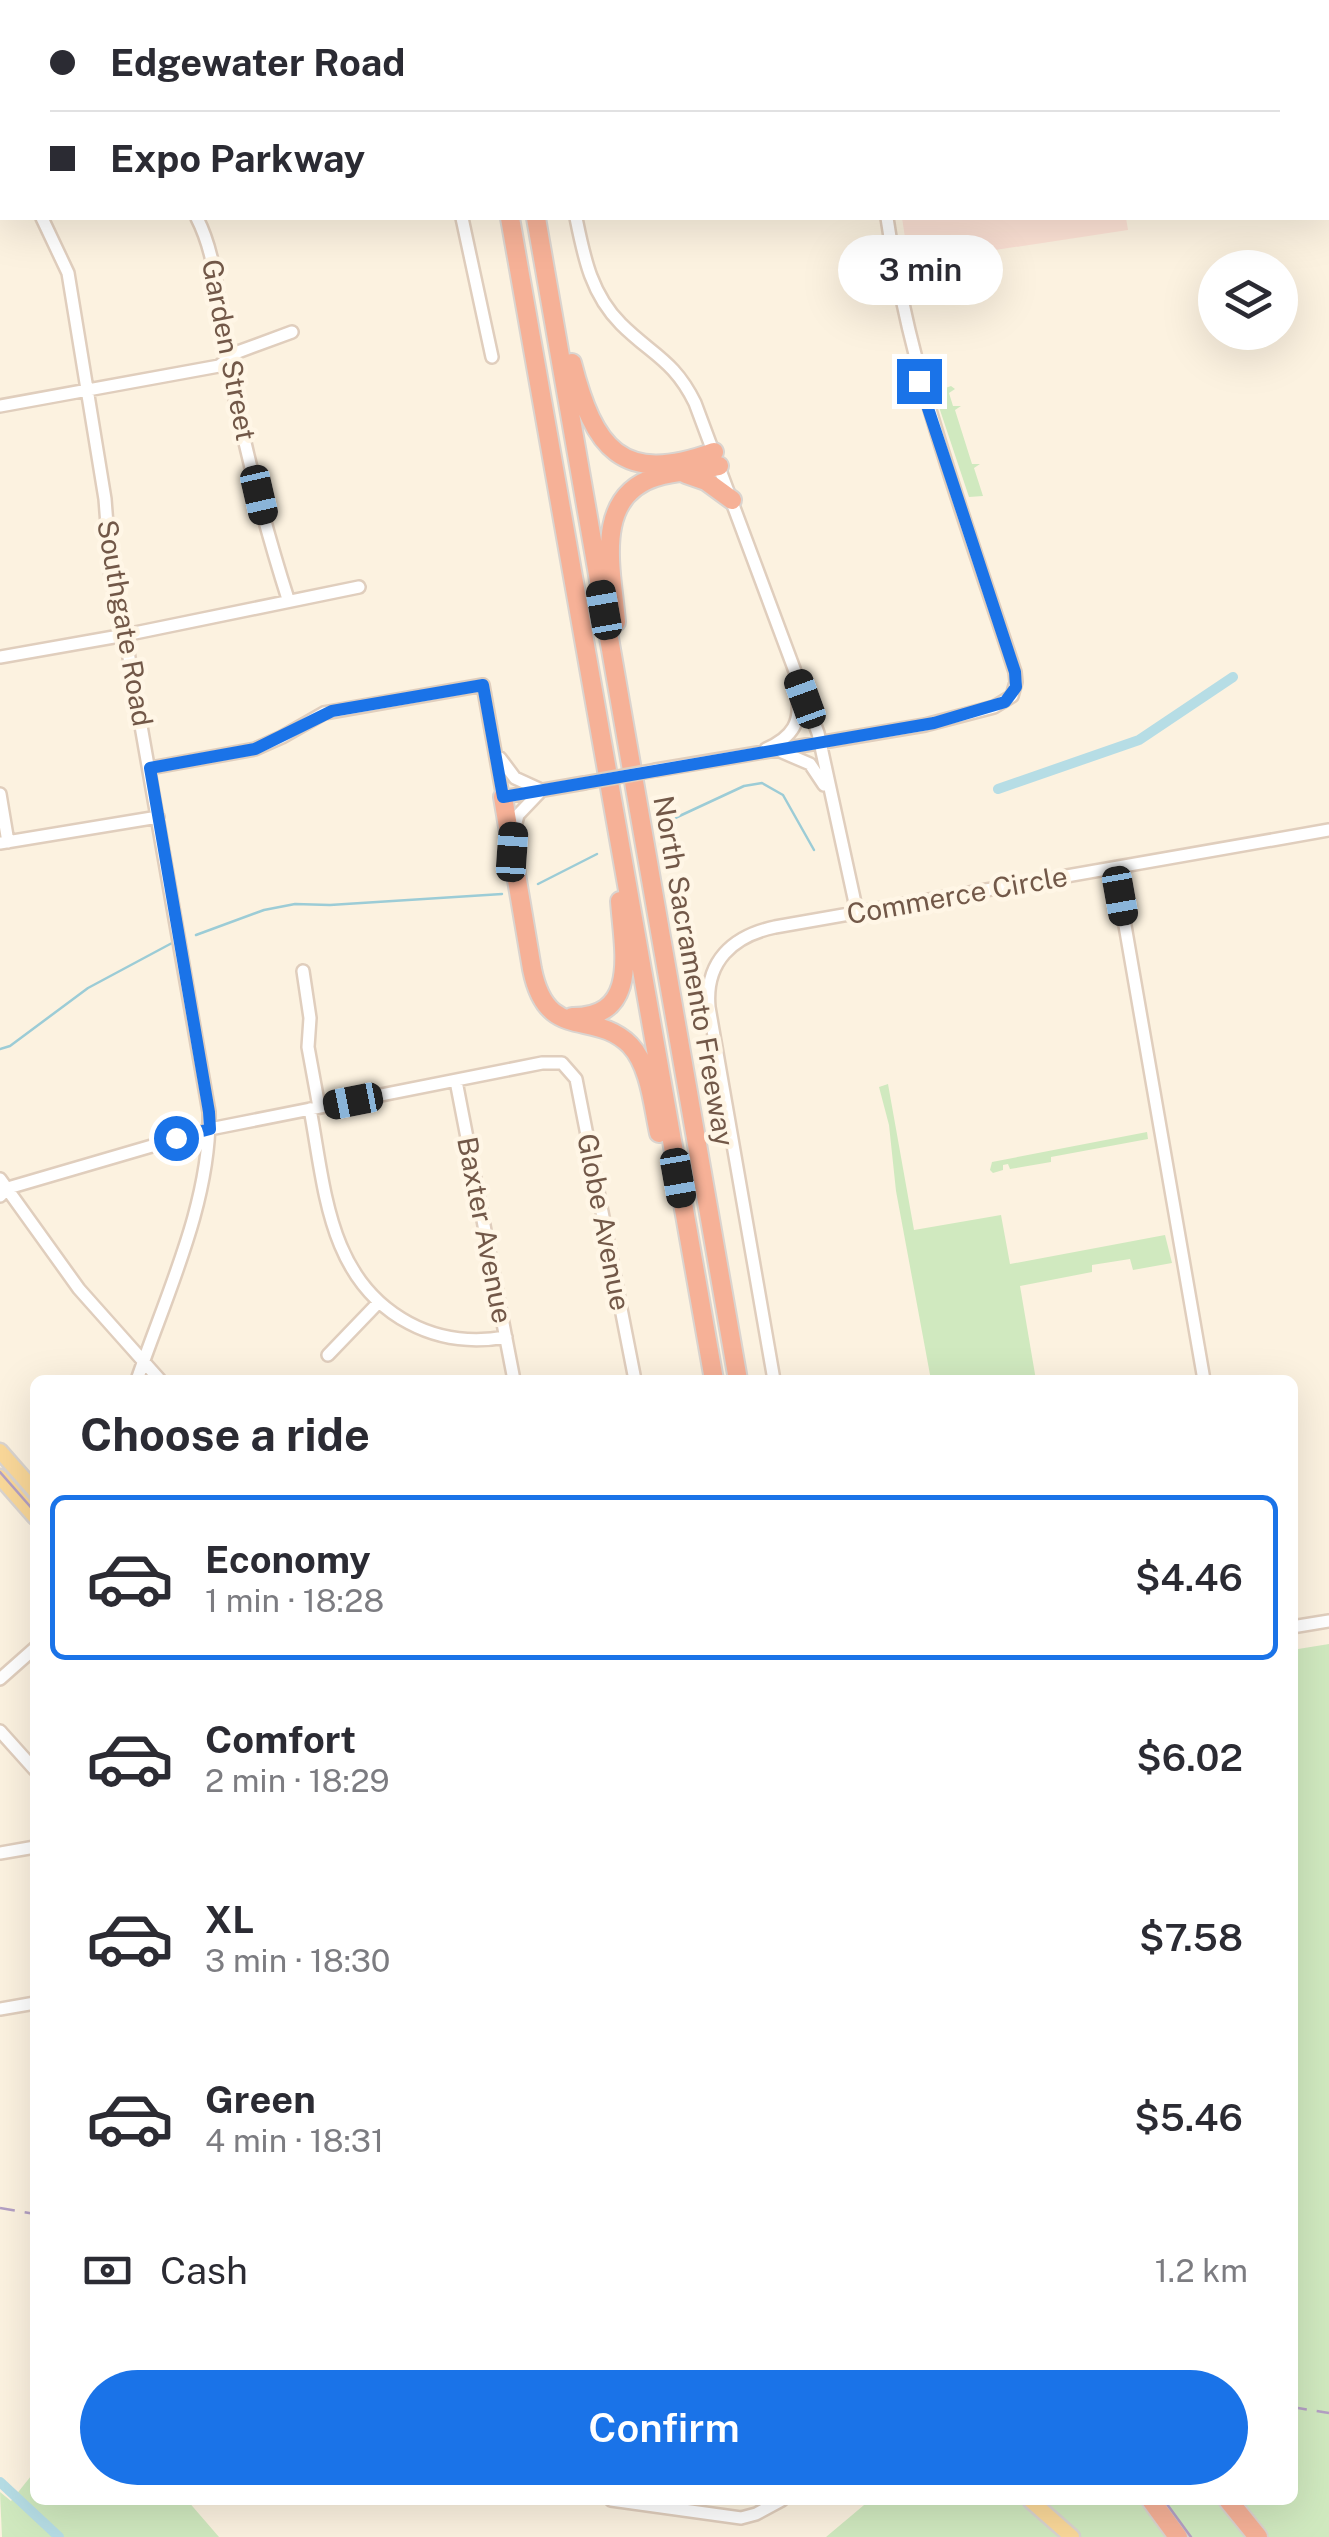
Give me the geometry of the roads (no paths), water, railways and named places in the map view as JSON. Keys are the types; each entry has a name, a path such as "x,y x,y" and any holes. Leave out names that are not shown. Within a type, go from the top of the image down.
{"highway":[{"name":"North Sacramento Freeway","path":"510,220 713,1375"},
{"name":"North Sacramento Freeway","path":"536,220 737,1375"},
{"path":"540,245 584,409 597,433 627,458 653,466 716,459"},
{"path":"627,747 609,533 619,506 631,491 652,478 680,473 716,459"},
{"path":"680,473 706,481 732,500"},
{"path":"503,797 535,982 543,1002 559,1016 616,1035 640,1060 698,1289"},
{"path":"559,1016 597,1013 611,1004 621,989 624,969 614,811"},
{"path":"1155,2505 1178,2537"},
{"path":"1232,2505 1258,2537"}],"main road":[{"path":"0,1450 30,1485"},
{"path":"0,1477 30,1511"},
{"path":"1036,2505 1072,2537"}],"street":[{"name":"Southgate Road","path":"43,220 68,273 105,499 107,550 126,635 208,1096 208,1156 200,1196 139,1375"},
{"name":"Garden Street","path":"198,220 209,248 227,360 267,529 288,599"},
{"path":"462,220 492,357"},
{"path":"576,220 594,287 618,321 676,370 695,403 820,743 857,912"},
{"path":"150,768 255,749 332,711 483,685 503,797 925,725 994,707 1012,696 1016,682 919,381 886,220"},
{"path":"0,406 219,366 236,352 292,332"},
{"path":"0,656 126,635 358,587"},
{"path":"752,754 778,743 798,722 796,674"},
{"path":"493,741 510,774 542,790"},
{"path":"778,751 810,764 832,802"},
{"path":"512,852 518,815 542,790"},
{"path":"0,794 4,842 158,817"},
{"name":"Commerce Circle","path":"773,1375 709,1007 710,980 720,956 744,936 775,927 1329,830"},
{"path":"1115,868 1203,1375"},
{"path":"303,970 315,1108 336,1240 357,1279 378,1303 418,1327 465,1340 506,1337"},
{"name":"Globe Avenue","path":"456,1080 548,1062 568,1066 576,1079 634,1375"},
{"path":"156,1375 79,1289 3,1187 210,1129 456,1080"},
{"name":"Baxter Avenue","path":"456,1080 513,1375"},
{"path":"328,1355 378,1303"},
{"path":"1298,1626 1329,1620"},
{"path":"0,1679 30,1652"},
{"path":"0,1731 30,1764"},
{"path":"0,1853 30,1848"},
{"path":"0,2010 30,2004"},
{"path":"647,2505 741,2518 773,2505"}],"waterway":[{"path":"998,789 1139,740 1233,677"},
{"path":"658,826 744,786 762,783 783,795 814,850"},
{"path":"538,884 597,854"},
{"path":"196,935 264,910 295,904 502,894"},
{"path":"0,1049 10,1046 88,988 172,943"},
{"path":"0,2482 59,2537"}],"tram line":[{"path":"0,1472 30,1506"},
{"path":"1168,2505 1191,2537"}],"railway":[{"path":"0,2208 30,2213"},
{"path":"1298,2408 1329,2413"}]}
